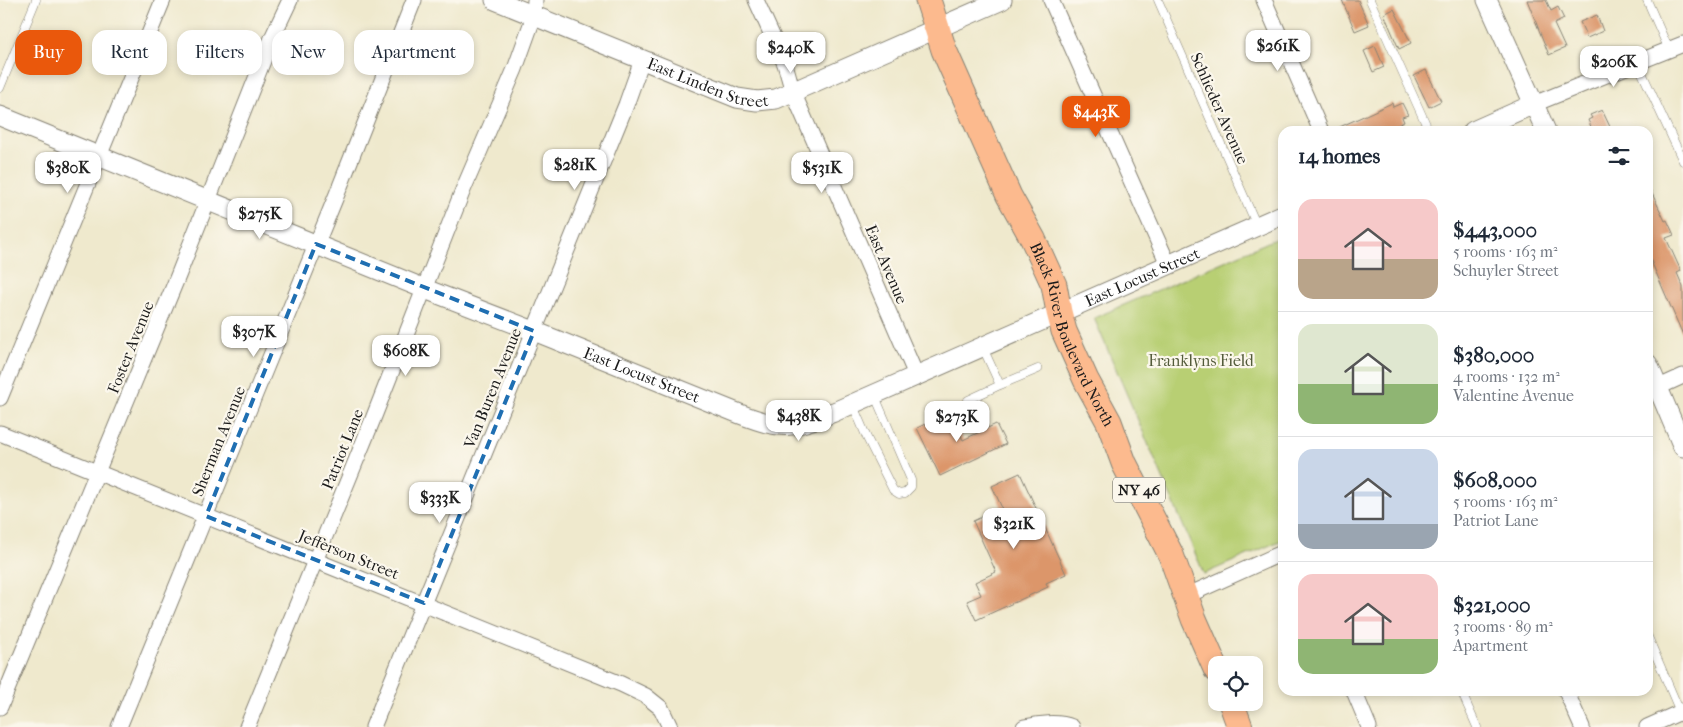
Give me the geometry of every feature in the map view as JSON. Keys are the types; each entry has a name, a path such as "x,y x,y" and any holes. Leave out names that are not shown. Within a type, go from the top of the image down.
{"main road":[{"name":"Black River Boulevard North","path":"928,0 944,50 1008,196 1033,239 1054,285 1064,331 1086,380 1109,422 1124,462 1171,555 1194,619 1210,656"},
{"path":"1234,711 1240,727"}],"street":[{"path":"0,398 163,0"},
{"name":"Foster Avenue","path":"0,707 178,276 272,38 290,0"},
{"name":"Sherman Avenue","path":"119,727 414,0"},
{"name":"East Linden Street","path":"495,0 535,8 642,60 737,98 757,101 776,99 793,92 1002,0"},
{"name":"East Avenue","path":"756,0 785,64 793,92 916,375"},
{"path":"1051,0 1168,264"},
{"path":"1264,0 1319,126"},
{"path":"1487,0 1544,126"},
{"name":"Patriot Lane","path":"247,727 463,190 515,70 535,8"},
{"path":"1484,126 1676,47"},
{"name":"Van Buren Avenue","path":"373,727 626,105 642,60"},
{"name":"East Locust Street","path":"0,116 424,289 763,423 791,426 810,421 874,394 1278,217"},
{"path":"1683,376 1653,390 1683,447"},
{"name":"Jefferson Street","path":"0,432 621,684 646,696 662,708 670,727"},
{"path":"1186,596 1278,555"},
{"path":"1356,696 1369,727"},
{"path":"1568,696 1582,727"},
{"path":"1647,727 1682,714"},
{"path":"1024,727 1041,724 1072,727"}],"lane":[{"path":"0,88 36,0"},
{"name":"Schlieder Avenue","path":"1158,0 1257,226"},
{"path":"1370,0 1427,126"},
{"path":"1647,0 1676,47"},
{"path":"1637,62 1683,161"},
{"path":"982,346 1000,386"},
{"path":"968,400 1038,369"},
{"path":"852,403 893,490 899,494 905,493 912,487 911,480 874,394"},
{"path":"1653,648 1682,714"},
{"path":"1463,696 1477,727"}],"highlighted area":[{"path":"316,244 534,331 424,603 206,516"}],"green space":[{"name":"Franklyns Field","path":"1278,238 1278,542 1204,574 1094,318"}],"building":[{"path":"1342,0 1358,0 1369,25 1355,31"},
{"path":"1527,0 1546,0 1551,11 1558,7 1564,19 1554,24 1565,48 1549,55"},
{"path":"1394,9 1411,43 1399,49 1384,14"},
{"path":"1597,15 1603,31 1587,38 1580,22"},
{"path":"1375,46 1384,67 1373,72 1364,51"},
{"path":"1426,70 1441,101 1429,107 1414,76"},
{"path":"1392,103 1393,107 1402,103 1408,115 1402,117 1404,122 1396,126 1342,126"},
{"path":"1602,110 1610,126 1591,126 1588,120 1592,118 1590,115"},
{"path":"1653,196 1674,235 1666,238 1681,271 1677,273 1683,287 1683,335 1653,266"},
{"path":"950,412 963,440 996,424 1006,444 940,476 917,428"},
{"path":"1020,473 1066,574 1046,583 1048,587 976,620 967,601 981,595 975,582 996,572 973,521 1002,508 992,486"}]}
